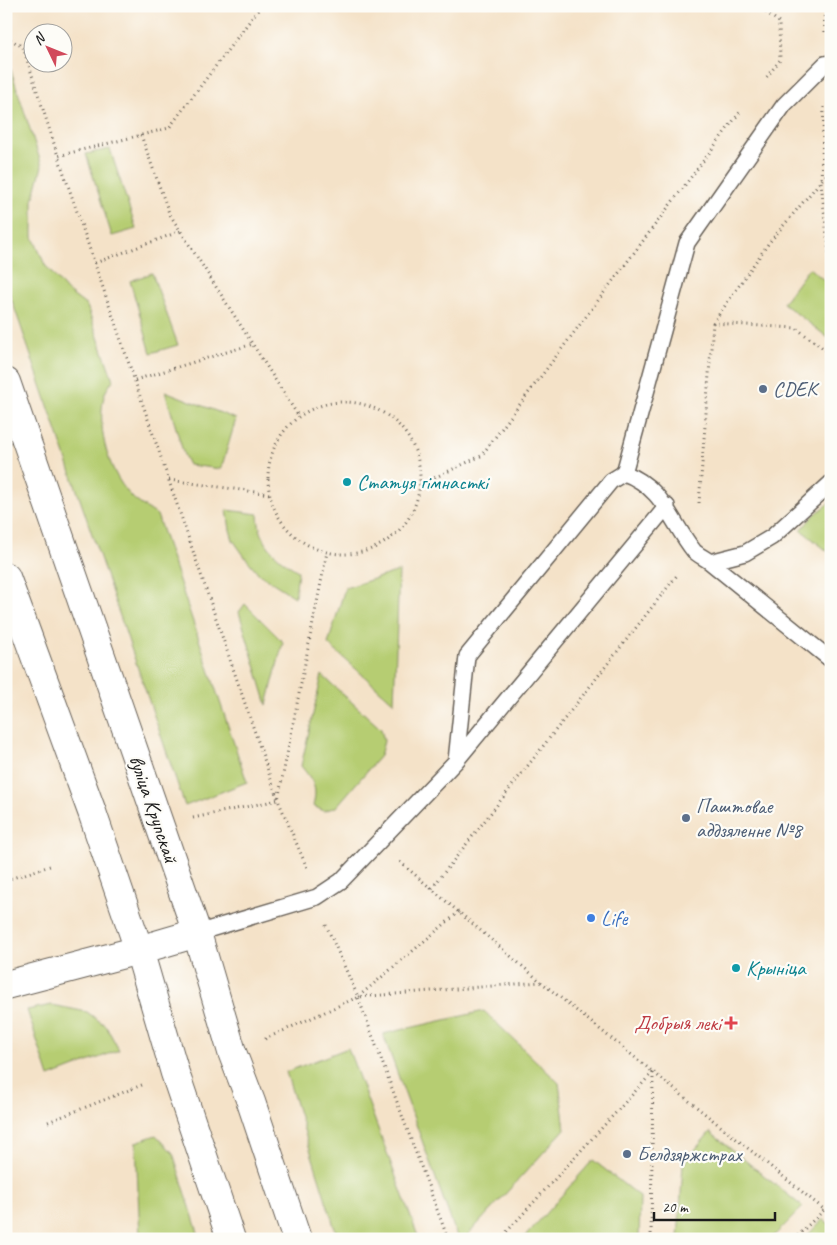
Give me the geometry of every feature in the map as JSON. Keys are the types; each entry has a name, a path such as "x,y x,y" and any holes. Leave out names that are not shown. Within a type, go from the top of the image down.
{"main road":[{"name":"вуліца Крупскай","path":"6,382 197,933 232,1052 251,1102 297,1239"},
{"path":"6,577 92,812 139,950 175,1073 231,1239"},
{"path":"6,985 197,933"}],"lane":[{"path":"624,474 687,243 784,105 828,64"},
{"path":"456,761 467,656 611,481 624,474 638,478 667,506 695,552 831,660"},
{"path":"710,562 745,554 772,537 831,483"},
{"path":"197,933 317,897 341,881 456,761 667,506"}],"path":[{"path":"58,156 169,128 262,6"},
{"path":"758,6 779,22 780,60 762,84"},
{"path":"6,37 23,46 58,156 278,800 310,875"},
{"path":"828,64 822,182 831,273"},
{"path":"420,484 480,456 744,108"},
{"path":"141,135 169,213 299,417"},
{"path":"713,323 768,244 831,169"},
{"path":"95,263 181,231"},
{"path":"134,380 252,344"},
{"path":"340,402 361,403 382,411 399,424 411,441 419,462 420,484 416,505 405,524 389,539 370,550 350,554 327,552 308,545 290,532 277,514 270,494 268,472 273,451 283,432 299,417 318,406 340,402"},
{"path":"169,480 270,494"},
{"path":"278,800 327,552"},
{"path":"188,819 278,800"},
{"path":"376,843 541,982 831,1215"},
{"path":"6,880 50,866"},
{"path":"261,1041 358,998 459,912"},
{"path":"326,924 358,998 448,1239"},
{"path":"358,998 541,982"},
{"path":"500,1239 653,1072"},
{"path":"651,1239 653,1072"},
{"path":"48,1122 147,1083"},
{"path":"794,1239 824,1210"}],"green space":[{"path":"6,55 42,166 33,200 33,237 45,265 67,291 87,306 113,380 106,390 102,409 103,438 107,452 118,478 126,490 135,500 157,515 247,782 185,806 6,283"},
{"path":"110,149 136,229 112,236 86,154"},
{"path":"809,268 831,286 831,340 783,303"},
{"path":"152,273 178,345 151,353 130,281"},
{"path":"165,391 236,419 221,469 189,465 184,455"},
{"path":"831,502 831,554 801,530 814,515"},
{"path":"227,510 258,514 261,533 265,541 282,560 298,571 295,597 259,574 245,557 233,540"},
{"path":"399,571 394,703 328,644 345,588"},
{"path":"245,604 283,642 267,705 239,612"},
{"path":"322,675 381,729 384,741 380,756 336,807 324,811 313,806 315,789 309,776 301,766"},
{"path":"52,1005 87,1012 106,1026 119,1050 49,1077 27,1010"},
{"path":"484,1011 559,1083 565,1129 464,1239 458,1239 383,1034"},
{"path":"348,1048 419,1239 338,1239 286,1072"},
{"path":"710,1132 803,1207 771,1239 678,1239 683,1164"},
{"path":"156,1135 173,1153 200,1239 140,1239 136,1142"},
{"path":"593,1160 640,1197 639,1239 523,1239"},
{"path":"823,1219 831,1225 831,1239 804,1239"}],"place":[{"name":"CDEK","path":"763,389"},
{"name":"Статуя гімнасткі","path":"347,482"},
{"name":"Паштовае аддзяленне №8","path":"686,818"},
{"name":"Life","path":"591,918"},
{"name":"Крыніца","path":"736,968"},
{"name":"Добрыя лекі","path":"731,1023"},
{"name":"Белдзяржстрах","path":"627,1154"}]}
